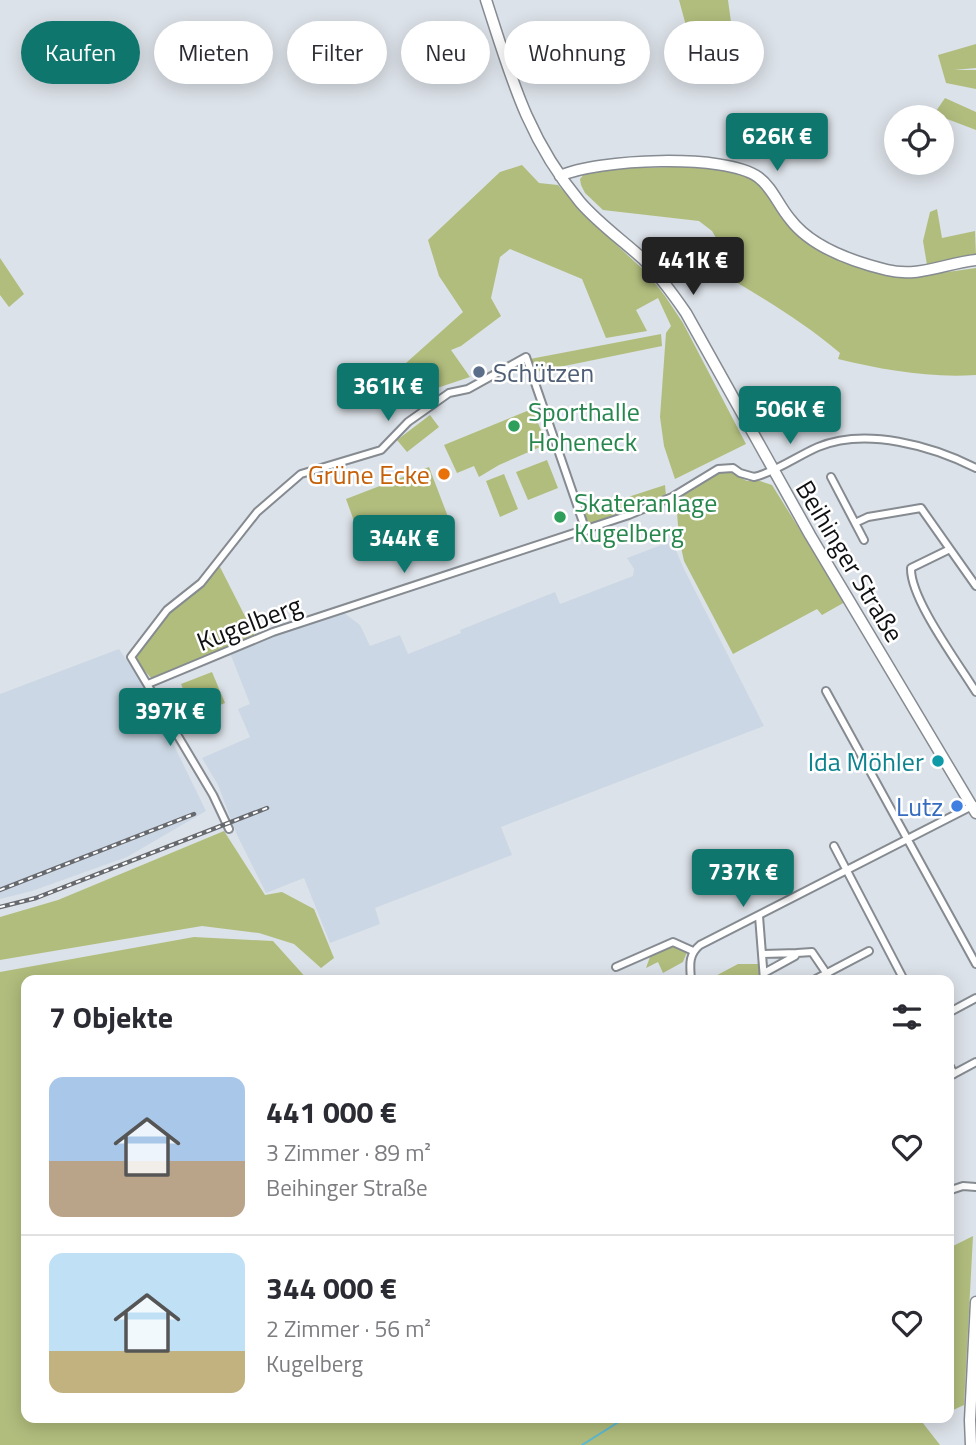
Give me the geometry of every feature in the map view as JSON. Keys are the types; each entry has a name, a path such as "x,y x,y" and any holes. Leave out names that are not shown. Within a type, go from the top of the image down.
{"main road":[{"name":"Beihinger Straße","path":"486,0 526,117 542,150 582,204 642,259 686,313 772,470 975,808"},
{"path":"560,176 604,165 685,162 734,167 755,175 766,184 792,222 809,237 825,247 864,262 886,270 908,272 976,260"},
{"path":"971,1445 976,1302"},
{"path":"966,1445 966,1430 970,1420"}],"street":[{"path":"229,829 213,795 131,657 167,610 201,583 236,535 257,512 301,474 381,450 408,422 449,393 468,388 527,357 586,531"},
{"path":"772,470 821,446 883,440 937,451 976,468"},
{"name":"Kugelberg","path":"148,684 273,632 586,531 673,497 718,469 733,468 754,477 772,470"},
{"path":"831,477 864,540"},
{"path":"855,523 868,517 921,508 976,586"},
{"path":"950,549 911,568 911,578 933,624 976,692"},
{"path":"969,681 976,676"},
{"path":"826,691 976,964"},
{"path":"691,975 693,951 975,808"},
{"path":"834,846 901,975"},
{"path":"759,916 763,975"},
{"path":"616,967 673,942 693,951"},
{"path":"763,954 808,951 815,954 827,973"},
{"path":"823,975 869,951"},
{"path":"767,975 797,953"},
{"path":"954,1010 976,998"},
{"path":"954,1073 976,1062"},
{"path":"954,1189 963,1186 976,1187"}],"shaded area":[{"path":"672,541 764,726 501,827 512,855 375,908 380,924 330,943 304,878 266,893 237,835 218,785 202,758 250,737 238,709 250,704 230,653 289,629 343,612 360,625 370,646 400,635 408,654 555,592 560,604 633,576 634,569 627,558"},
{"path":"119,649 148,692 206,811 127,857 32,891 0,899 0,694"}],"green space":[{"path":"679,0 728,0 731,21 685,21"},
{"path":"976,44 976,68 954,70 976,70 976,89 946,83 938,55"},
{"path":"945,98 976,112 976,130 954,122 954,105 940,105"},
{"path":"522,165 539,183 558,185 596,226 647,273 683,323 746,444 675,479 664,446 660,417 666,333 671,326 658,298 636,310 647,331 606,338 582,279 510,249 500,257 491,298 501,316 461,346 451,350 470,377 431,390 406,363 463,312 439,276 428,240 500,172"},
{"path":"714,166 746,173 767,188 814,243 888,274 912,277 976,268 976,375 906,372 838,359 840,353 815,333 736,282 732,265 712,231 699,221 603,210 585,193 580,179 585,173 597,169"},
{"path":"937,209 942,238 975,231 976,256 927,265 923,241 930,212"},
{"path":"0,258 24,294 9,307 0,295"},
{"path":"661,334 662,346 535,372 530,359"},
{"name":"Sporthalle Hoheneck","path":"532,409 547,444 479,477 474,466 457,473 444,445"},
{"path":"430,415 439,427 407,452 397,440"},
{"path":"547,460 558,488 528,500 516,472"},
{"path":"429,467 450,522 366,554 346,499"},
{"path":"730,472 747,481 772,485 845,602 822,615 817,609 733,654 684,561 676,500 718,473"},
{"path":"504,474 518,509 500,517 486,481"},
{"path":"665,485 666,496 588,525 582,512"},
{"path":"219,565 255,636 152,679 134,659 162,620 175,606 196,592"},
{"path":"212,672 225,703 194,715 181,684"},
{"path":"224,831 265,895 282,892 314,909 334,958 321,968 294,944 259,933 202,926 0,960 0,917 58,900"},
{"path":"194,937 273,941 304,975 21,975 21,1423 923,1423 940,1445 0,1445 0,972"},
{"path":"675,945 687,952 683,962 663,973 658,962 646,968 651,954"},
{"path":"738,964 758,964 759,975 717,975"},
{"path":"973,1236 964,1405 954,1410 954,1246"}],"waterway":[{"path":"582,1445 617,1423"}],"railway":[{"path":"0,907 36,898 267,808"},
{"path":"0,890 194,814"}],"place":[{"name":"Schützen","path":"479,372"},
{"name":"Sporthalle Hoheneck","path":"514,426"},
{"name":"Grüne Ecke","path":"444,474"},
{"name":"Skateranlage Kugelberg","path":"560,517"},
{"name":"Ida Möhler","path":"938,761"},
{"name":"Lutz","path":"957,806"}]}
